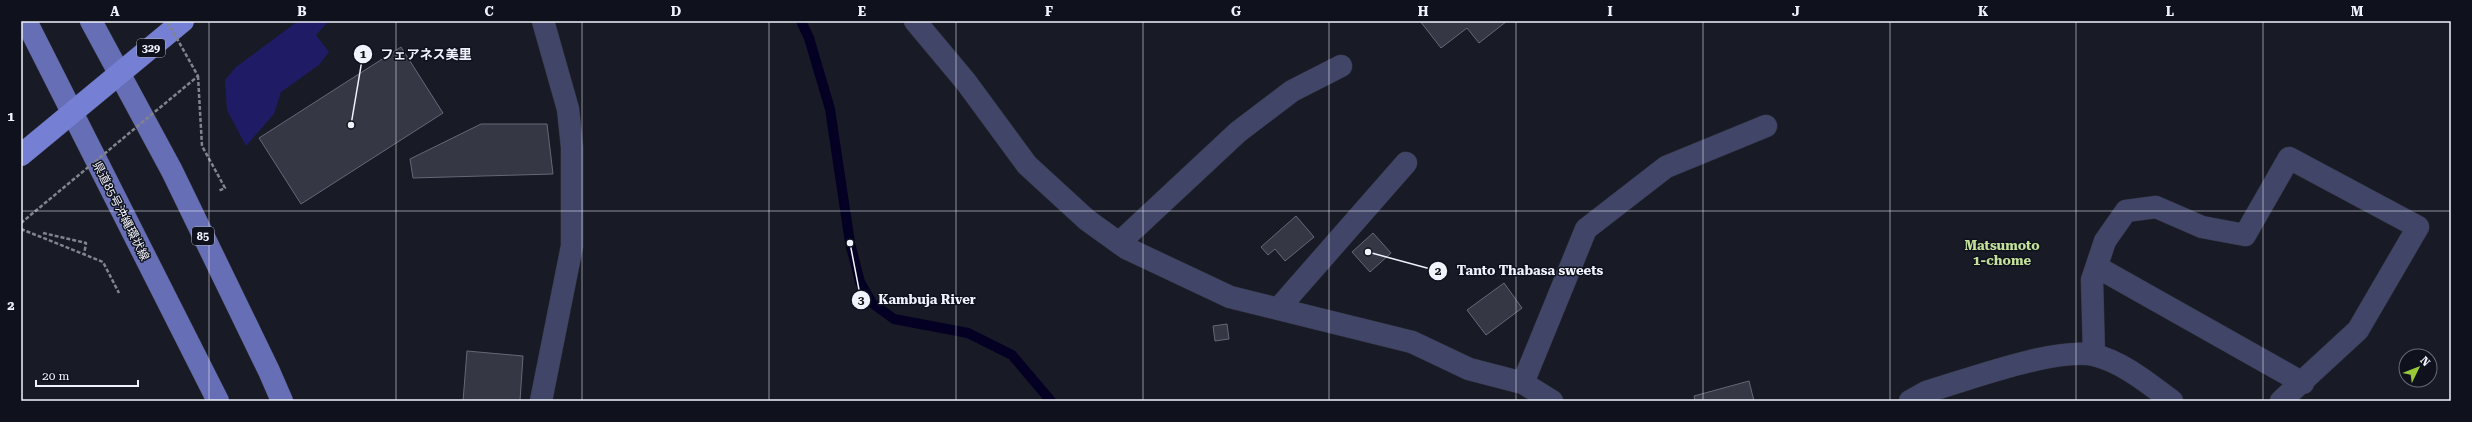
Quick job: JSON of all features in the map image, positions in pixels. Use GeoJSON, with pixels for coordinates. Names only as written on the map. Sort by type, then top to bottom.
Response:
{"type":"FeatureCollection","features":[{"type":"Feature","properties":{"kind":"highway","name":"329"},"geometry":{"type":"LineString","coordinates":[[21,155],[183,21]]}},
{"type":"Feature","properties":{"kind":"main road","name":"県道85号沖縄環状線"},"geometry":{"type":"LineString","coordinates":[[26,21],[71,113],[218,401]]}},
{"type":"Feature","properties":{"kind":"main road","name":"85"},"geometry":{"type":"LineString","coordinates":[[91,21],[118,74],[172,171],[269,371],[282,401]]}},
{"type":"Feature","properties":{"kind":"street"},"geometry":{"type":"LineString","coordinates":[[541,401],[572,246],[572,147],[568,109],[543,21]]}},
{"type":"Feature","properties":{"kind":"street"},"geometry":{"type":"LineString","coordinates":[[916,21],[966,82],[1027,164],[1087,220],[1118,243],[1230,297],[1412,342],[1469,369],[1523,383],[1552,401]]}},
{"type":"Feature","properties":{"kind":"street"},"geometry":{"type":"LineString","coordinates":[[1118,243],[1238,132],[1292,91],[1341,66]]}},
{"type":"Feature","properties":{"kind":"street"},"geometry":{"type":"LineString","coordinates":[[1523,383],[1586,229],[1666,167],[1766,126]]}},
{"type":"Feature","properties":{"kind":"street"},"geometry":{"type":"LineString","coordinates":[[2094,355],[2092,280],[2105,241],[2126,211],[2156,207],[2202,228],[2245,235],[2289,158],[2418,227],[2358,330],[2303,383],[2281,401]]}},
{"type":"Feature","properties":{"kind":"street"},"geometry":{"type":"LineString","coordinates":[[1278,309],[1406,163]]}},
{"type":"Feature","properties":{"kind":"street"},"geometry":{"type":"LineString","coordinates":[[2097,267],[2303,383]]}},
{"type":"Feature","properties":{"kind":"street"},"geometry":{"type":"LineString","coordinates":[[1910,401],[1926,392],[2062,354],[2094,355],[2131,371],[2172,401]]}},
{"type":"Feature","properties":{"kind":"path"},"geometry":{"type":"LineString","coordinates":[[167,21],[198,76],[202,146],[225,188],[218,191]]}},
{"type":"Feature","properties":{"kind":"path"},"geometry":{"type":"LineString","coordinates":[[21,223],[198,76]]}},
{"type":"Feature","properties":{"kind":"path"},"geometry":{"type":"LineString","coordinates":[[21,229],[103,262],[119,293]]}},
{"type":"Feature","properties":{"kind":"path"},"geometry":{"type":"LineString","coordinates":[[44,233],[86,243],[84,255]]}},
{"type":"Feature","properties":{"kind":"shaded area"},"geometry":{"type":"Polygon","coordinates":[[[298,21],[328,22],[316,35],[329,52],[319,65],[281,92],[274,114],[246,146],[227,110],[225,80],[236,67],[298,21]]]}},
{"type":"Feature","properties":{"kind":"building"},"geometry":{"type":"Polygon","coordinates":[[[1420,21],[1507,21],[1479,43],[1467,28],[1441,48],[1420,21]]]}},
{"type":"Feature","properties":{"kind":"building"},"geometry":{"type":"Polygon","coordinates":[[[401,47],[443,113],[301,204],[259,138],[401,47]]]}},
{"type":"Feature","properties":{"kind":"building"},"geometry":{"type":"Polygon","coordinates":[[[481,124],[547,124],[553,174],[413,178],[410,159],[481,124]]]}},
{"type":"Feature","properties":{"kind":"building"},"geometry":{"type":"Polygon","coordinates":[[[1296,216],[1314,237],[1285,261],[1275,249],[1268,255],[1261,247],[1296,216]]]}},
{"type":"Feature","properties":{"kind":"building"},"geometry":{"type":"Polygon","coordinates":[[[1373,233],[1391,253],[1370,272],[1352,252],[1373,233]]]}},
{"type":"Feature","properties":{"kind":"building"},"geometry":{"type":"Polygon","coordinates":[[[1504,283],[1522,308],[1486,335],[1467,310],[1504,283]]]}},
{"type":"Feature","properties":{"kind":"building"},"geometry":{"type":"Polygon","coordinates":[[[1227,324],[1229,339],[1215,341],[1213,326],[1227,324]]]}},
{"type":"Feature","properties":{"kind":"building"},"geometry":{"type":"Polygon","coordinates":[[[467,351],[523,356],[520,401],[463,401],[467,351]]]}},
{"type":"Feature","properties":{"kind":"building"},"geometry":{"type":"Polygon","coordinates":[[[1749,381],[1754,401],[1695,401],[1694,396],[1749,381]]]}},
{"type":"Feature","properties":{"kind":"waterway"},"geometry":{"type":"LineString","coordinates":[[801,21],[809,38],[830,109],[850,243],[860,282],[872,303],[894,319],[968,333],[1012,355],[1051,401]]}},
{"type":"Feature","properties":{"kind":"place","name":"フェアネス美里"},"geometry":{"type":"Point","coordinates":[351,125]}},
{"type":"Feature","properties":{"kind":"place","name":"Kambuja River"},"geometry":{"type":"Point","coordinates":[850,243]}},
{"type":"Feature","properties":{"kind":"place","name":"Tanto Thabasa sweets"},"geometry":{"type":"Point","coordinates":[1368,252]}},
{"type":"Feature","properties":{"kind":"district","name":"Matsumoto 1-chome"},"geometry":{"type":"Point","coordinates":[2002,252]}}]}
